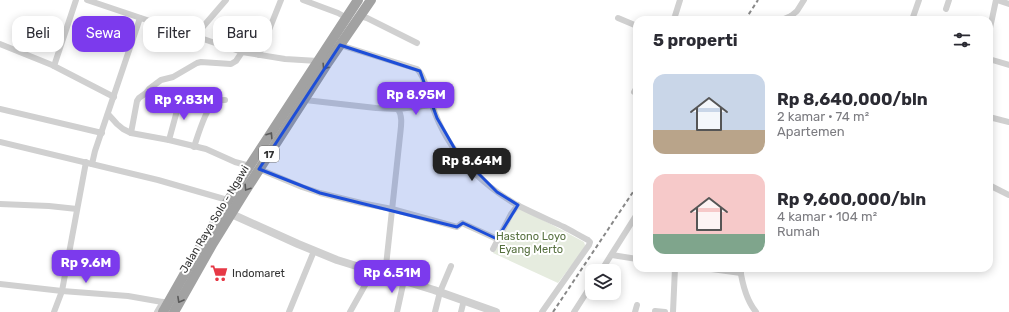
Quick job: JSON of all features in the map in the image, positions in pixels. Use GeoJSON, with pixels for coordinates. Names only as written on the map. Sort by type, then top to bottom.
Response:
{"type":"FeatureCollection","features":[{"type":"Feature","properties":{"kind":"highway","name":"Jalan Raya Solo - Ngawi"},"geometry":{"type":"LineString","coordinates":[[174,312],[227,212],[318,62],[358,0]]}},
{"type":"Feature","properties":{"kind":"highway","name":"Jalan Raya Solo - Ngawi"},"geometry":{"type":"LineString","coordinates":[[254,168],[305,100],[370,0]]}},
{"type":"Feature","properties":{"kind":"highway","name":"Jalan Raya Solo - Ngawi"},"geometry":{"type":"LineString","coordinates":[[165,306],[197,252],[227,212]]}},
{"type":"Feature","properties":{"kind":"street"},"geometry":{"type":"LineString","coordinates":[[54,66],[76,0]]}},
{"type":"Feature","properties":{"kind":"street"},"geometry":{"type":"LineString","coordinates":[[87,0],[143,19]]}},
{"type":"Feature","properties":{"kind":"street"},"geometry":{"type":"LineString","coordinates":[[205,24],[226,0]]}},
{"type":"Feature","properties":{"kind":"street"},"geometry":{"type":"LineString","coordinates":[[259,55],[281,0]]}},
{"type":"Feature","properties":{"kind":"street"},"geometry":{"type":"LineString","coordinates":[[303,0],[338,13],[347,18]]}},
{"type":"Feature","properties":{"kind":"street"},"geometry":{"type":"LineString","coordinates":[[675,16],[680,0]]}},
{"type":"Feature","properties":{"kind":"street"},"geometry":{"type":"LineString","coordinates":[[793,16],[804,0]]}},
{"type":"Feature","properties":{"kind":"street"},"geometry":{"type":"LineString","coordinates":[[913,16],[919,0]]}},
{"type":"Feature","properties":{"kind":"street"},"geometry":{"type":"LineString","coordinates":[[946,9],[949,0]]}},
{"type":"Feature","properties":{"kind":"street"},"geometry":{"type":"LineString","coordinates":[[993,16],[996,0],[1009,4]]}},
{"type":"Feature","properties":{"kind":"street"},"geometry":{"type":"LineString","coordinates":[[360,16],[368,18],[417,43]]}},
{"type":"Feature","properties":{"kind":"street"},"geometry":{"type":"LineString","coordinates":[[54,312],[62,291],[77,209],[89,163],[102,134],[140,18]]}},
{"type":"Feature","properties":{"kind":"street"},"geometry":{"type":"LineString","coordinates":[[618,18],[633,24]]}},
{"type":"Feature","properties":{"kind":"street"},"geometry":{"type":"LineString","coordinates":[[0,44],[54,66],[114,97]]}},
{"type":"Feature","properties":{"kind":"street"},"geometry":{"type":"LineString","coordinates":[[340,45],[420,71],[437,118],[447,139],[464,161],[497,192],[518,205],[566,228],[590,242],[542,312]]}},
{"type":"Feature","properties":{"kind":"street"},"geometry":{"type":"LineString","coordinates":[[131,133],[137,101],[156,83],[173,77],[197,63],[231,64],[236,61],[242,52],[285,60],[318,62]]}},
{"type":"Feature","properties":{"kind":"street"},"geometry":{"type":"LineString","coordinates":[[993,60],[1009,65]]}},
{"type":"Feature","properties":{"kind":"street"},"geometry":{"type":"LineString","coordinates":[[169,140],[181,96]]}},
{"type":"Feature","properties":{"kind":"street"},"geometry":{"type":"LineString","coordinates":[[194,146],[209,109],[217,100],[225,100]]}},
{"type":"Feature","properties":{"kind":"street"},"geometry":{"type":"LineString","coordinates":[[305,100],[398,109],[432,105]]}},
{"type":"Feature","properties":{"kind":"street"},"geometry":{"type":"LineString","coordinates":[[0,109],[102,134]]}},
{"type":"Feature","properties":{"kind":"street"},"geometry":{"type":"LineString","coordinates":[[385,275],[402,119],[398,109]]}},
{"type":"Feature","properties":{"kind":"street"},"geometry":{"type":"LineString","coordinates":[[108,114],[123,129],[131,133],[206,149],[302,188],[320,193],[392,209],[458,228],[462,223],[497,240]]}},
{"type":"Feature","properties":{"kind":"street"},"geometry":{"type":"LineString","coordinates":[[993,118],[1009,122]]}},
{"type":"Feature","properties":{"kind":"street"},"geometry":{"type":"LineString","coordinates":[[0,142],[158,180],[233,202]]}},
{"type":"Feature","properties":{"kind":"street"},"geometry":{"type":"LineString","coordinates":[[993,187],[1009,195]]}},
{"type":"Feature","properties":{"kind":"street"},"geometry":{"type":"LineString","coordinates":[[0,204],[77,209]]}},
{"type":"Feature","properties":{"kind":"street"},"geometry":{"type":"LineString","coordinates":[[492,248],[511,214],[518,205]]}},
{"type":"Feature","properties":{"kind":"street"},"geometry":{"type":"LineString","coordinates":[[227,212],[314,251],[349,264],[464,300],[496,312]]}},
{"type":"Feature","properties":{"kind":"street"},"geometry":{"type":"LineString","coordinates":[[606,264],[633,221]]}},
{"type":"Feature","properties":{"kind":"street"},"geometry":{"type":"LineString","coordinates":[[289,312],[314,251]]}},
{"type":"Feature","properties":{"kind":"street"},"geometry":{"type":"LineString","coordinates":[[612,255],[633,258]]}},
{"type":"Feature","properties":{"kind":"street"},"geometry":{"type":"LineString","coordinates":[[435,312],[440,292],[451,266]]}},
{"type":"Feature","properties":{"kind":"street"},"geometry":{"type":"LineString","coordinates":[[350,312],[373,271]]}},
{"type":"Feature","properties":{"kind":"street"},"geometry":{"type":"LineString","coordinates":[[674,312],[676,272]]}},
{"type":"Feature","properties":{"kind":"street"},"geometry":{"type":"LineString","coordinates":[[742,272],[750,303],[756,312]]}},
{"type":"Feature","properties":{"kind":"street"},"geometry":{"type":"LineString","coordinates":[[397,312],[404,280]]}},
{"type":"Feature","properties":{"kind":"street"},"geometry":{"type":"LineString","coordinates":[[0,284],[128,296],[165,306]]}},
{"type":"Feature","properties":{"kind":"street"},"geometry":{"type":"LineString","coordinates":[[574,312],[585,295]]}},
{"type":"Feature","properties":{"kind":"street"},"geometry":{"type":"LineString","coordinates":[[461,312],[464,300]]}},
{"type":"Feature","properties":{"kind":"street"},"geometry":{"type":"LineString","coordinates":[[156,312],[165,306]]}},
{"type":"Feature","properties":{"kind":"street"},"geometry":{"type":"LineString","coordinates":[[635,312],[637,306]]}},
{"type":"Feature","properties":{"kind":"street"},"geometry":{"type":"LineString","coordinates":[[655,311],[665,312]]}},
{"type":"Feature","properties":{"kind":"highlighted area"},"geometry":{"type":"Polygon","coordinates":[[[340,45],[420,71],[437,118],[456,151],[497,192],[518,205],[497,239],[463,223],[457,227],[320,193],[259,169],[340,45]]]}},
{"type":"Feature","properties":{"kind":"green space","name":"Hastono Loyo Eyang Merto"},"geometry":{"type":"Polygon","coordinates":[[[519,207],[584,242],[584,249],[558,283],[493,253],[508,223],[519,207]]]}},
{"type":"Feature","properties":{"kind":"railway"},"geometry":{"type":"LineString","coordinates":[[748,16],[758,0]]}},
{"type":"Feature","properties":{"kind":"railway"},"geometry":{"type":"LineString","coordinates":[[553,312],[633,192]]}},
{"type":"Feature","properties":{"kind":"place","name":"Indomaret"},"geometry":{"type":"Point","coordinates":[219,273]}}]}
